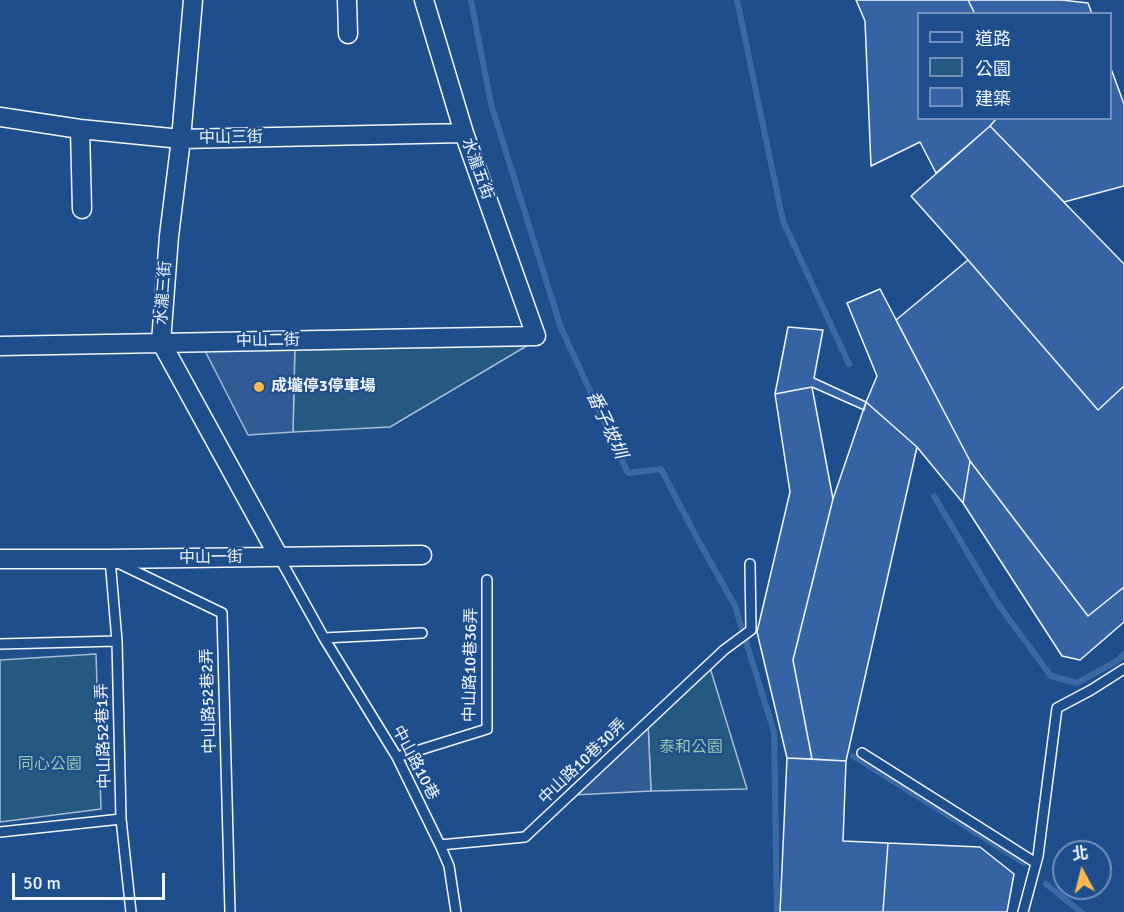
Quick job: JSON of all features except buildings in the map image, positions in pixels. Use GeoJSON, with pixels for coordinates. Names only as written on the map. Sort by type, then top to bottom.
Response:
{"type":"FeatureCollection","features":[{"type":"Feature","properties":{"kind":"street","name":"水瀧三街"},"geometry":{"type":"LineString","coordinates":[[193,0],[181,139],[169,236],[161,342],[279,557]]}},
{"type":"Feature","properties":{"kind":"street"},"geometry":{"type":"LineString","coordinates":[[347,0],[348,34]]}},
{"type":"Feature","properties":{"kind":"street","name":"水瀧五街"},"geometry":{"type":"LineString","coordinates":[[424,0],[464,133],[536,336]]}},
{"type":"Feature","properties":{"kind":"street","name":"中山三街"},"geometry":{"type":"LineString","coordinates":[[0,117],[80,129],[181,139],[464,133]]}},
{"type":"Feature","properties":{"kind":"street"},"geometry":{"type":"LineString","coordinates":[[80,129],[82,209]]}},
{"type":"Feature","properties":{"kind":"street","name":"中山二街"},"geometry":{"type":"LineString","coordinates":[[0,345],[536,336]]}},
{"type":"Feature","properties":{"kind":"street","name":"中山一街"},"geometry":{"type":"LineString","coordinates":[[0,559],[422,555]]}},
{"type":"Feature","properties":{"kind":"lane","name":"中山路10巷"},"geometry":{"type":"LineString","coordinates":[[279,557],[324,638],[397,758],[440,845],[448,866],[456,912]]}},
{"type":"Feature","properties":{"kind":"lane","name":"中山路52巷1弄"},"geometry":{"type":"LineString","coordinates":[[110,559],[117,641],[122,819],[131,912]]}},
{"type":"Feature","properties":{"kind":"lane","name":"中山路52巷2弄"},"geometry":{"type":"LineString","coordinates":[[110,559],[222,613],[230,912]]}},
{"type":"Feature","properties":{"kind":"lane","name":"中山路10巷30弄"},"geometry":{"type":"LineString","coordinates":[[440,845],[525,837],[724,650],[751,630],[750,564]]}},
{"type":"Feature","properties":{"kind":"lane","name":"中山路10巷36弄"},"geometry":{"type":"LineString","coordinates":[[397,758],[487,729],[487,580]]}},
{"type":"Feature","properties":{"kind":"lane"},"geometry":{"type":"LineString","coordinates":[[324,638],[422,633]]}},
{"type":"Feature","properties":{"kind":"lane"},"geometry":{"type":"LineString","coordinates":[[0,644],[117,641]]}},
{"type":"Feature","properties":{"kind":"lane"},"geometry":{"type":"LineString","coordinates":[[1023,912],[1038,856],[1057,708],[1124,669]]}},
{"type":"Feature","properties":{"kind":"lane"},"geometry":{"type":"LineString","coordinates":[[862,753],[1036,862]]}},
{"type":"Feature","properties":{"kind":"lane"},"geometry":{"type":"LineString","coordinates":[[0,832],[122,819]]}},
{"type":"Feature","properties":{"kind":"green space"},"geometry":{"type":"Polygon","coordinates":[[[540,338],[390,427],[293,432],[295,342],[540,338]]]}},
{"type":"Feature","properties":{"kind":"green space","name":"同心公園"},"geometry":{"type":"Polygon","coordinates":[[[96,654],[101,809],[0,822],[0,660],[96,654]]]}},
{"type":"Feature","properties":{"kind":"green space","name":"泰和公園"},"geometry":{"type":"Polygon","coordinates":[[[708,661],[747,789],[651,791],[648,722],[708,661]]]}},
{"type":"Feature","properties":{"kind":"shaded area","name":"成壠停3停車場"},"geometry":{"type":"Polygon","coordinates":[[[200,341],[295,342],[293,432],[248,435],[200,341]]]}},
{"type":"Feature","properties":{"kind":"shaded area"},"geometry":{"type":"Polygon","coordinates":[[[648,722],[651,791],[573,795],[648,722]]]}},
{"type":"Feature","properties":{"kind":"waterway","name":"番子坡圳"},"geometry":{"type":"LineString","coordinates":[[471,0],[491,104],[561,328],[628,473],[661,469],[735,606],[774,732],[777,912]]}},
{"type":"Feature","properties":{"kind":"waterway"},"geometry":{"type":"LineString","coordinates":[[737,0],[783,221],[849,364]]}},
{"type":"Feature","properties":{"kind":"waterway"},"geometry":{"type":"LineString","coordinates":[[934,496],[998,604],[1051,676],[1077,683],[1117,661],[1124,654]]}},
{"type":"Feature","properties":{"kind":"waterway"},"geometry":{"type":"LineString","coordinates":[[853,756],[1024,863]]}},
{"type":"Feature","properties":{"kind":"waterway"},"geometry":{"type":"LineString","coordinates":[[1046,884],[1081,912]]}},
{"type":"Feature","properties":{"kind":"place","name":"成壠停3停車場"},"geometry":{"type":"Point","coordinates":[259,387]}}]}
